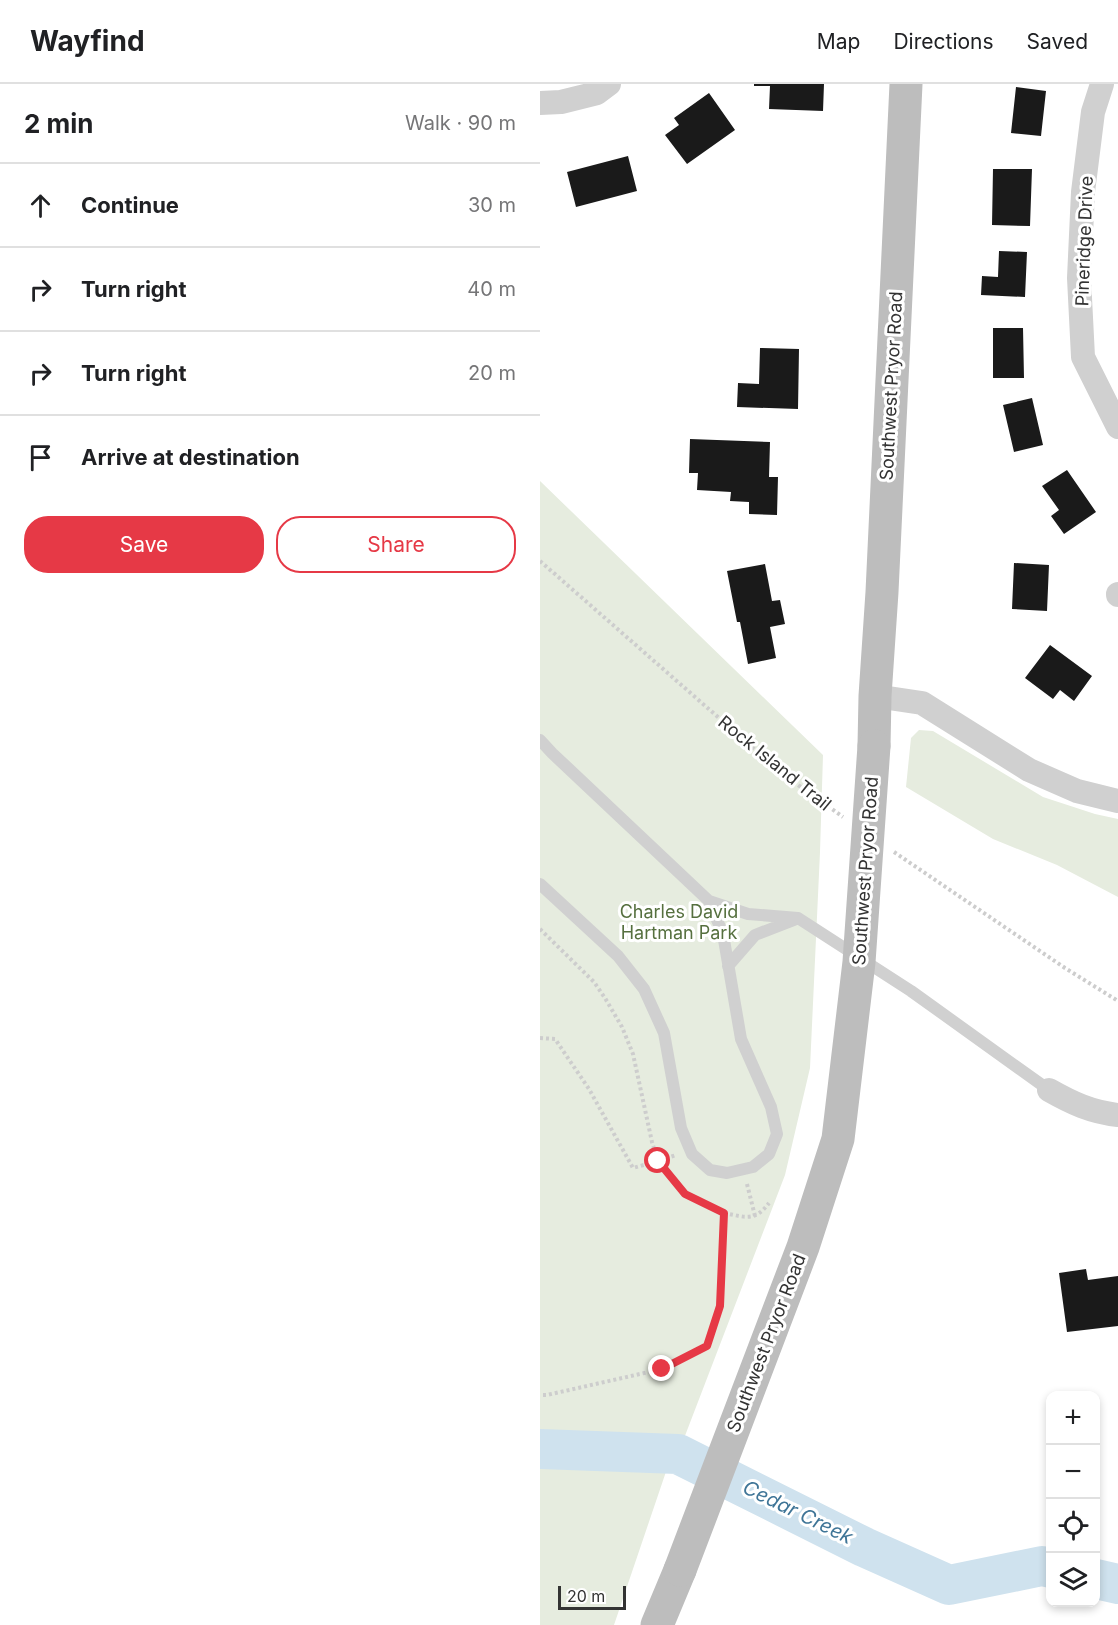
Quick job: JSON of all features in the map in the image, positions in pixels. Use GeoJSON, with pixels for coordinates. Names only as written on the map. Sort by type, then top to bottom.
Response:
{"type":"FeatureCollection","features":[{"type":"Feature","properties":{"kind":"main road","name":"Southwest Pryor Road"},"geometry":{"type":"LineString","coordinates":[[657,1625],[803,1247],[838,1139],[859,962],[874,746],[906,84]]}},
{"type":"Feature","properties":{"kind":"street"},"geometry":{"type":"LineString","coordinates":[[540,103],[561,102],[597,93],[609,84]]}},
{"type":"Feature","properties":{"kind":"street","name":"Pineridge Drive"},"geometry":{"type":"LineString","coordinates":[[1102,84],[1093,112],[1083,192],[1079,278],[1083,357],[1118,427]]}},
{"type":"Feature","properties":{"kind":"street"},"geometry":{"type":"LineString","coordinates":[[875,696],[922,703],[1029,770],[1077,791],[1118,801]]}},
{"type":"Feature","properties":{"kind":"street"},"geometry":{"type":"LineString","coordinates":[[1048,1090],[1076,1105],[1102,1114],[1118,1115]]}},
{"type":"Feature","properties":{"kind":"lane"},"geometry":{"type":"LineString","coordinates":[[540,740],[709,901],[723,934],[741,1039],[771,1107],[777,1134],[769,1154],[753,1167],[727,1173],[710,1170],[692,1154],[681,1128],[664,1033],[644,989],[618,956],[540,884]]}},
{"type":"Feature","properties":{"kind":"lane"},"geometry":{"type":"LineString","coordinates":[[709,901],[748,914],[798,918],[911,991],[1048,1090]]}},
{"type":"Feature","properties":{"kind":"lane"},"geometry":{"type":"LineString","coordinates":[[728,966],[755,935],[798,918]]}},
{"type":"Feature","properties":{"kind":"path","name":"Rock Island Trail"},"geometry":{"type":"LineString","coordinates":[[540,561],[784,775],[852,823]]}},
{"type":"Feature","properties":{"kind":"path"},"geometry":{"type":"LineString","coordinates":[[890,849],[1065,968],[1118,1001]]}},
{"type":"Feature","properties":{"kind":"path"},"geometry":{"type":"LineString","coordinates":[[540,929],[594,982],[622,1028],[633,1054],[658,1161],[685,1194],[724,1213],[748,1218],[761,1214],[769,1203]]}},
{"type":"Feature","properties":{"kind":"path"},"geometry":{"type":"LineString","coordinates":[[540,1038],[555,1039],[589,1089],[633,1168],[658,1161]]}},
{"type":"Feature","properties":{"kind":"path"},"geometry":{"type":"LineString","coordinates":[[744,1169],[755,1216]]}},
{"type":"Feature","properties":{"kind":"path"},"geometry":{"type":"LineString","coordinates":[[540,1395],[662,1369],[707,1346],[720,1306],[724,1213]]}},
{"type":"Feature","properties":{"kind":"green space","name":"Charles David Hartman Park"},"geometry":{"type":"Polygon","coordinates":[[[540,481],[823,755],[810,1068],[785,1175],[678,1454],[672,1454],[614,1625],[540,1625],[540,481]]]}},
{"type":"Feature","properties":{"kind":"green space"},"geometry":{"type":"Polygon","coordinates":[[[919,730],[933,731],[1043,797],[1118,819],[1118,897],[1057,865],[993,839],[906,787],[911,738],[919,730]]]}},
{"type":"Feature","properties":{"kind":"building"},"geometry":{"type":"Polygon","coordinates":[[[754,84],[824,84],[823,111],[769,109],[770,86],[754,86],[754,84]]]}},
{"type":"Feature","properties":{"kind":"building"},"geometry":{"type":"Polygon","coordinates":[[[1016,87],[1046,91],[1041,136],[1011,133],[1016,87]]]}},
{"type":"Feature","properties":{"kind":"building"},"geometry":{"type":"Polygon","coordinates":[[[709,93],[735,130],[687,164],[665,135],[679,125],[674,118],[709,93]]]}},
{"type":"Feature","properties":{"kind":"building"},"geometry":{"type":"Polygon","coordinates":[[[628,156],[637,191],[576,207],[567,172],[628,156]]]}},
{"type":"Feature","properties":{"kind":"building"},"geometry":{"type":"Polygon","coordinates":[[[993,169],[1032,169],[1030,226],[992,225],[993,169]]]}},
{"type":"Feature","properties":{"kind":"building"},"geometry":{"type":"Polygon","coordinates":[[[999,251],[1027,252],[1025,297],[981,295],[982,276],[998,277],[999,251]]]}},
{"type":"Feature","properties":{"kind":"building"},"geometry":{"type":"Polygon","coordinates":[[[993,328],[1023,328],[1024,378],[993,378],[993,328]]]}},
{"type":"Feature","properties":{"kind":"building"},"geometry":{"type":"Polygon","coordinates":[[[760,348],[799,349],[798,409],[737,407],[738,383],[759,384],[760,348]]]}},
{"type":"Feature","properties":{"kind":"building"},"geometry":{"type":"Polygon","coordinates":[[[1032,398],[1043,445],[1014,452],[1003,405],[1032,398]]]}},
{"type":"Feature","properties":{"kind":"building"},"geometry":{"type":"Polygon","coordinates":[[[690,439],[770,442],[769,477],[778,477],[777,515],[749,514],[749,502],[730,501],[731,492],[697,490],[698,473],[689,473],[690,439]]]}},
{"type":"Feature","properties":{"kind":"building"},"geometry":{"type":"Polygon","coordinates":[[[1067,470],[1096,512],[1064,534],[1051,516],[1059,510],[1042,486],[1067,470]]]}},
{"type":"Feature","properties":{"kind":"building"},"geometry":{"type":"Polygon","coordinates":[[[1014,563],[1049,565],[1047,611],[1012,609],[1014,563]]]}},
{"type":"Feature","properties":{"kind":"building"},"geometry":{"type":"Polygon","coordinates":[[[765,564],[772,601],[780,600],[785,624],[770,627],[776,658],[748,664],[727,571],[765,564]]]}},
{"type":"Feature","properties":{"kind":"building"},"geometry":{"type":"Polygon","coordinates":[[[1050,645],[1092,676],[1074,701],[1060,690],[1053,699],[1025,678],[1050,645]]]}},
{"type":"Feature","properties":{"kind":"building"},"geometry":{"type":"Polygon","coordinates":[[[1086,1269],[1088,1280],[1118,1276],[1118,1326],[1067,1332],[1059,1273],[1086,1269]]]}},
{"type":"Feature","properties":{"kind":"waterway","name":"Cedar Creek"},"geometry":{"type":"LineString","coordinates":[[540,1449],[678,1454],[864,1547],[949,1585],[1046,1567]]}},
{"type":"Feature","properties":{"kind":"waterway","name":"Cedar Creek"},"geometry":{"type":"LineString","coordinates":[[1100,1580],[1118,1584]]}},
{"type":"Feature","properties":{"kind":"route"},"geometry":{"type":"LineString","coordinates":[[658,1161],[685,1194],[724,1213],[720,1306],[707,1346],[662,1369]]}}]}
